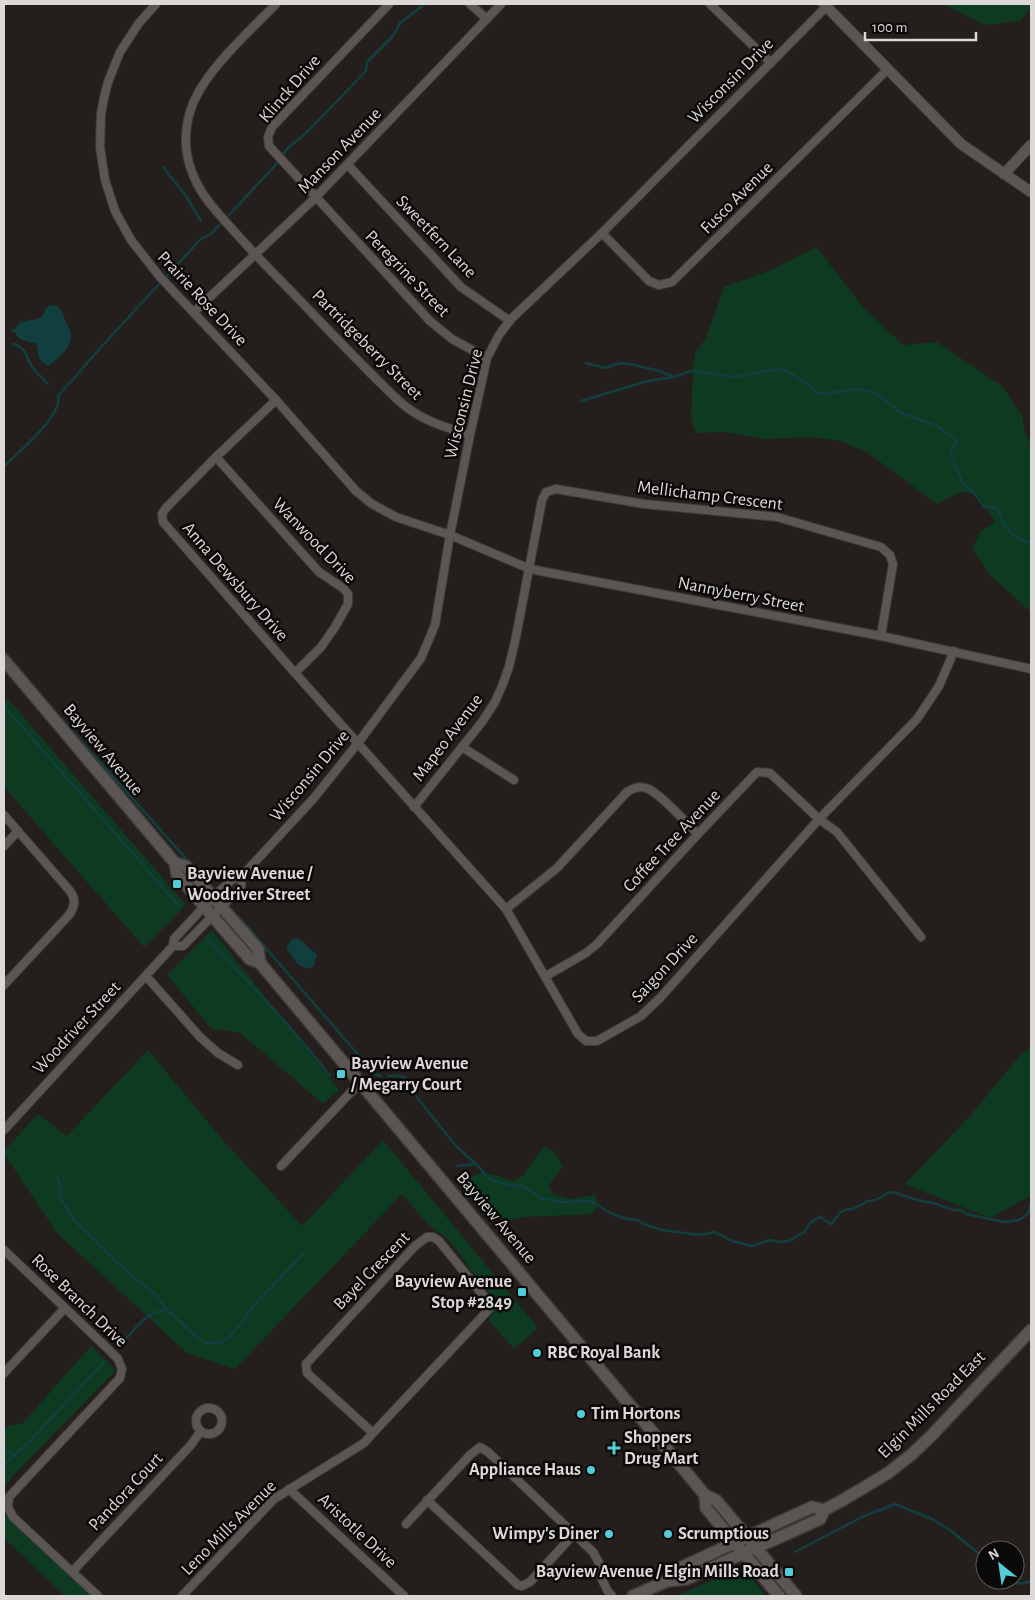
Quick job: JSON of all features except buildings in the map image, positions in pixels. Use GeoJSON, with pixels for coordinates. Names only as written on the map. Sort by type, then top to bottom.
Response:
{"type":"FeatureCollection","features":[{"type":"Feature","properties":{"kind":"main road","name":"Bayview Avenue"},"geometry":{"type":"LineString","coordinates":[[4,660],[175,863],[177,874],[204,906],[250,959],[260,963],[705,1495],[716,1500],[796,1596]]}},
{"type":"Feature","properties":{"kind":"main road","name":"Bayview Avenue"},"geometry":{"type":"LineString","coordinates":[[175,863],[186,866],[258,949],[260,963]]}},
{"type":"Feature","properties":{"kind":"main road","name":"Elgin Mills Road East"},"geometry":{"type":"LineString","coordinates":[[633,1596],[667,1581],[686,1579],[820,1519],[824,1510],[866,1488],[911,1455],[932,1436],[1031,1330]]}},
{"type":"Feature","properties":{"kind":"main road","name":"Bayview Avenue"},"geometry":{"type":"LineString","coordinates":[[705,1495],[706,1508],[779,1596]]}},
{"type":"Feature","properties":{"kind":"main road","name":"Elgin Mills Road East"},"geometry":{"type":"LineString","coordinates":[[667,1581],[682,1567],[812,1507],[824,1510]]}},
{"type":"Feature","properties":{"kind":"street","name":"Prairie Rose Drive"},"geometry":{"type":"LineString","coordinates":[[156,4],[139,22],[120,52],[108,82],[100,131],[105,180],[115,211],[131,240],[155,272],[276,400],[356,490],[372,504],[396,517],[450,536]]}},
{"type":"Feature","properties":{"kind":"street","name":"Partridgeberry Street"},"geometry":{"type":"LineString","coordinates":[[276,4],[211,73],[203,84],[191,109],[186,137],[192,172],[211,206],[256,255],[406,408],[421,418],[470,435]]}},
{"type":"Feature","properties":{"kind":"street","name":"Klinck Drive"},"geometry":{"type":"LineString","coordinates":[[315,198],[269,146],[270,132],[389,4]]}},
{"type":"Feature","properties":{"kind":"street"},"geometry":{"type":"LineString","coordinates":[[470,4],[487,20]]}},
{"type":"Feature","properties":{"kind":"street","name":"Manson Avenue"},"geometry":{"type":"LineString","coordinates":[[194,312],[256,255],[348,165],[501,4]]}},
{"type":"Feature","properties":{"kind":"street"},"geometry":{"type":"LineString","coordinates":[[710,4],[770,63]]}},
{"type":"Feature","properties":{"kind":"street"},"geometry":{"type":"LineString","coordinates":[[825,5],[961,144],[1031,192]]}},
{"type":"Feature","properties":{"kind":"street","name":"Wisconsin Drive"},"geometry":{"type":"LineString","coordinates":[[212,915],[217,902],[233,879],[242,876],[302,812],[358,743],[413,671],[428,644],[437,619],[450,536],[487,358],[499,335],[510,321],[602,233],[825,5]]}},
{"type":"Feature","properties":{"kind":"street","name":"Fusco Avenue"},"geometry":{"type":"LineString","coordinates":[[602,233],[650,282],[663,285],[672,282],[887,70]]}},
{"type":"Feature","properties":{"kind":"street"},"geometry":{"type":"LineString","coordinates":[[1004,174],[1031,145]]}},
{"type":"Feature","properties":{"kind":"street","name":"Sweetfern Lane"},"geometry":{"type":"LineString","coordinates":[[348,165],[461,287],[510,321]]}},
{"type":"Feature","properties":{"kind":"street","name":"Peregrine Street"},"geometry":{"type":"LineString","coordinates":[[315,198],[440,331],[487,358]]}},
{"type":"Feature","properties":{"kind":"street","name":"Anna Dewsbury Drive"},"geometry":{"type":"LineString","coordinates":[[276,400],[165,509],[162,515],[163,522],[358,743]]}},
{"type":"Feature","properties":{"kind":"street","name":"Wanwood Drive"},"geometry":{"type":"LineString","coordinates":[[216,457],[319,572],[343,588],[348,594],[348,605],[335,627],[321,647],[295,673]]}},
{"type":"Feature","properties":{"kind":"street","name":"Mellichamp Crescent"},"geometry":{"type":"LineString","coordinates":[[530,568],[542,500],[546,492],[556,489],[644,504],[777,517],[881,547],[889,553],[893,564],[881,636]]}},
{"type":"Feature","properties":{"kind":"street","name":"Nannyberry Street"},"geometry":{"type":"LineString","coordinates":[[450,536],[530,568],[881,636],[1031,669]]}},
{"type":"Feature","properties":{"kind":"street","name":"Mapeo Avenue"},"geometry":{"type":"LineString","coordinates":[[414,807],[482,722],[495,702],[510,667],[530,568]]}},
{"type":"Feature","properties":{"kind":"street","name":"Saigon Drive"},"geometry":{"type":"LineString","coordinates":[[358,743],[506,909],[578,1034],[584,1040],[592,1042],[641,1016],[660,998],[819,819],[917,719],[939,686],[954,651]]}},
{"type":"Feature","properties":{"kind":"street"},"geometry":{"type":"LineString","coordinates":[[462,747],[514,780]]}},
{"type":"Feature","properties":{"kind":"street","name":"Coffee Tree Avenue"},"geometry":{"type":"LineString","coordinates":[[546,976],[580,957],[598,944],[757,772],[770,773],[819,819]]}},
{"type":"Feature","properties":{"kind":"street"},"geometry":{"type":"LineString","coordinates":[[506,909],[553,872],[627,792],[633,788],[643,787],[653,791],[698,834]]}},
{"type":"Feature","properties":{"kind":"street"},"geometry":{"type":"LineString","coordinates":[[4,815],[70,891],[73,895],[74,906],[69,915],[4,985]]}},
{"type":"Feature","properties":{"kind":"street"},"geometry":{"type":"LineString","coordinates":[[819,819],[837,832],[921,936]]}},
{"type":"Feature","properties":{"kind":"street"},"geometry":{"type":"LineString","coordinates":[[4,846],[18,831]]}},
{"type":"Feature","properties":{"kind":"street","name":"Wisconsin Drive"},"geometry":{"type":"LineString","coordinates":[[217,902],[241,887],[242,876]]}},
{"type":"Feature","properties":{"kind":"street","name":"Woodriver Street"},"geometry":{"type":"LineString","coordinates":[[4,1130],[173,946],[174,939],[204,906],[217,902]]}},
{"type":"Feature","properties":{"kind":"street","name":"Woodriver Street"},"geometry":{"type":"LineString","coordinates":[[173,946],[183,946],[212,915]]}},
{"type":"Feature","properties":{"kind":"street"},"geometry":{"type":"LineString","coordinates":[[146,976],[200,1037],[218,1053],[238,1065]]}},
{"type":"Feature","properties":{"kind":"street"},"geometry":{"type":"LineString","coordinates":[[280,1166],[351,1092],[362,1084]]}},
{"type":"Feature","properties":{"kind":"street","name":"Bayel Crescent"},"geometry":{"type":"LineString","coordinates":[[433,1237],[487,1299],[489,1308],[373,1433],[307,1373],[306,1364],[421,1240],[433,1237]]}},
{"type":"Feature","properties":{"kind":"street","name":"Rose Branch Drive"},"geometry":{"type":"LineString","coordinates":[[4,1250],[104,1345],[118,1359],[122,1368],[120,1378],[25,1478],[7,1502],[12,1517],[98,1596]]}},
{"type":"Feature","properties":{"kind":"street"},"geometry":{"type":"LineString","coordinates":[[4,1373],[66,1308]]}},
{"type":"Feature","properties":{"kind":"street","name":"Pandora Court"},"geometry":{"type":"LineString","coordinates":[[72,1572],[201,1432]]}},
{"type":"Feature","properties":{"kind":"street","name":"Leno Mills Avenue"},"geometry":{"type":"LineString","coordinates":[[182,1596],[268,1505],[289,1489],[359,1446],[373,1433]]}},
{"type":"Feature","properties":{"kind":"street"},"geometry":{"type":"LineString","coordinates":[[406,1524],[480,1447],[488,1452],[593,1552],[602,1568],[601,1577],[612,1596]]}},
{"type":"Feature","properties":{"kind":"street","name":"Aristotle Drive"},"geometry":{"type":"LineString","coordinates":[[289,1489],[404,1596]]}},
{"type":"Feature","properties":{"kind":"street"},"geometry":{"type":"LineString","coordinates":[[427,1500],[518,1585],[522,1586],[530,1582],[575,1533]]}},
{"type":"Feature","properties":{"kind":"green space"},"geometry":{"type":"Polygon","coordinates":[[[942,4],[1031,4],[1031,7],[1020,21],[985,25],[942,4]]]}},
{"type":"Feature","properties":{"kind":"green space"},"geometry":{"type":"Polygon","coordinates":[[[816,247],[864,308],[903,345],[937,342],[1002,386],[1022,416],[1026,435],[1031,444],[1031,612],[988,573],[972,548],[981,531],[995,522],[978,494],[960,492],[937,504],[868,453],[841,441],[811,437],[766,439],[725,432],[696,433],[691,419],[695,353],[706,338],[724,287],[771,270],[816,247]]]}},
{"type":"Feature","properties":{"kind":"green space"},"geometry":{"type":"Polygon","coordinates":[[[8,699],[186,905],[144,947],[4,787],[4,703],[8,699]]]}},
{"type":"Feature","properties":{"kind":"green space"},"geometry":{"type":"Polygon","coordinates":[[[212,930],[339,1090],[323,1104],[239,1032],[212,1029],[167,975],[212,930]]]}},
{"type":"Feature","properties":{"kind":"green space"},"geometry":{"type":"Polygon","coordinates":[[[1031,1046],[1031,1196],[990,1218],[905,1184],[969,1117],[1018,1058],[1031,1046]]]}},
{"type":"Feature","properties":{"kind":"green space"},"geometry":{"type":"Polygon","coordinates":[[[148,1050],[222,1139],[302,1226],[383,1140],[538,1328],[514,1349],[488,1320],[493,1312],[493,1299],[449,1240],[427,1223],[402,1194],[235,1369],[187,1353],[57,1233],[4,1154],[4,1151],[38,1114],[67,1136],[148,1050]]]}},
{"type":"Feature","properties":{"kind":"green space"},"geometry":{"type":"Polygon","coordinates":[[[544,1146],[557,1155],[563,1166],[549,1185],[553,1194],[569,1199],[596,1195],[597,1207],[591,1214],[524,1217],[509,1221],[472,1201],[461,1181],[483,1172],[514,1181],[523,1176],[544,1146]]]}},
{"type":"Feature","properties":{"kind":"green space"},"geometry":{"type":"Polygon","coordinates":[[[91,1346],[116,1370],[10,1479],[4,1490],[4,1427],[23,1423],[91,1346]]]}},
{"type":"Feature","properties":{"kind":"green space"},"geometry":{"type":"Polygon","coordinates":[[[4,1512],[93,1596],[65,1596],[4,1538],[4,1512]]]}},
{"type":"Feature","properties":{"kind":"green space"},"geometry":{"type":"Polygon","coordinates":[[[744,1569],[766,1596],[675,1596],[744,1569]]]}},
{"type":"Feature","properties":{"kind":"water"},"geometry":{"type":"Polygon","coordinates":[[[51,305],[57,306],[61,311],[70,329],[71,340],[67,349],[60,357],[48,366],[39,358],[38,347],[35,343],[24,341],[17,335],[15,328],[21,322],[41,318],[47,307],[51,305]]]}},
{"type":"Feature","properties":{"kind":"water"},"geometry":{"type":"Polygon","coordinates":[[[297,938],[317,955],[314,965],[309,969],[298,965],[286,947],[292,939],[297,938]]]}},
{"type":"Feature","properties":{"kind":"waterway"},"geometry":{"type":"LineString","coordinates":[[4,466],[38,434],[54,413],[58,404],[58,396],[112,335],[201,239],[212,233],[273,168],[287,149],[308,131],[366,71],[367,62],[393,36],[400,23],[425,4]]}},
{"type":"Feature","properties":{"kind":"waterway"},"geometry":{"type":"LineString","coordinates":[[163,167],[186,196],[201,221]]}},
{"type":"Feature","properties":{"kind":"waterway"},"geometry":{"type":"LineString","coordinates":[[13,344],[25,352],[33,368],[48,384]]}},
{"type":"Feature","properties":{"kind":"waterway"},"geometry":{"type":"LineString","coordinates":[[586,363],[605,368],[620,363],[630,364],[672,376]]}},
{"type":"Feature","properties":{"kind":"waterway"},"geometry":{"type":"LineString","coordinates":[[581,401],[648,381],[674,377],[691,371],[735,377],[777,369],[787,371],[818,393],[825,394],[855,389],[876,393],[901,413],[935,425],[957,440],[950,453],[963,483],[975,494],[984,507],[997,508],[1006,527],[1013,535],[1031,543]]}},
{"type":"Feature","properties":{"kind":"waterway"},"geometry":{"type":"LineString","coordinates":[[4,651],[9,658]]}},
{"type":"Feature","properties":{"kind":"waterway"},"geometry":{"type":"LineString","coordinates":[[4,706],[179,906]]}},
{"type":"Feature","properties":{"kind":"waterway"},"geometry":{"type":"LineString","coordinates":[[58,715],[189,862]]}},
{"type":"Feature","properties":{"kind":"waterway"},"geometry":{"type":"LineString","coordinates":[[239,917],[375,1074],[381,1076]]}},
{"type":"Feature","properties":{"kind":"waterway"},"geometry":{"type":"LineString","coordinates":[[208,940],[286,1023],[330,1076]]}},
{"type":"Feature","properties":{"kind":"waterway"},"geometry":{"type":"LineString","coordinates":[[388,1076],[405,1078],[411,1090],[456,1146],[489,1179],[509,1185],[523,1186],[541,1198],[560,1202],[588,1201],[595,1203],[610,1213],[627,1219],[637,1220],[662,1230],[699,1235],[715,1232],[732,1241],[752,1246],[769,1240],[789,1241],[804,1232],[811,1222],[820,1217],[831,1224],[841,1212],[853,1209],[893,1192],[953,1210],[961,1210],[966,1214],[1004,1222],[1019,1220],[1028,1214],[1031,1202]]}},
{"type":"Feature","properties":{"kind":"waterway"},"geometry":{"type":"LineString","coordinates":[[457,1166],[476,1164]]}},
{"type":"Feature","properties":{"kind":"waterway"},"geometry":{"type":"LineString","coordinates":[[56,1174],[59,1181],[60,1197],[73,1219],[124,1269],[155,1294],[167,1310],[197,1337],[207,1343],[221,1343],[230,1336],[253,1306],[305,1252]]}},
{"type":"Feature","properties":{"kind":"waterway"},"geometry":{"type":"LineString","coordinates":[[119,1347],[146,1318],[159,1311],[167,1310]]}},
{"type":"Feature","properties":{"kind":"waterway"},"geometry":{"type":"LineString","coordinates":[[4,1464],[28,1443],[104,1362]]}},
{"type":"Feature","properties":{"kind":"waterway"},"geometry":{"type":"LineString","coordinates":[[4,1450],[14,1454]]}},
{"type":"Feature","properties":{"kind":"waterway"},"geometry":{"type":"LineString","coordinates":[[795,1552],[862,1517],[895,1504],[932,1519],[950,1530],[975,1551]]}},
{"type":"Feature","properties":{"kind":"waterway"},"geometry":{"type":"LineString","coordinates":[[1025,1583],[1031,1581]]}},
{"type":"Feature","properties":{"kind":"place","name":"Bayview Avenue / Woodriver Street"},"geometry":{"type":"Point","coordinates":[177,884]}},
{"type":"Feature","properties":{"kind":"place","name":"Bayview Avenue / Megarry Court"},"geometry":{"type":"Point","coordinates":[341,1074]}},
{"type":"Feature","properties":{"kind":"place","name":"Bayview Avenue Stop #2849"},"geometry":{"type":"Point","coordinates":[522,1292]}},
{"type":"Feature","properties":{"kind":"place","name":"RBC Royal Bank"},"geometry":{"type":"Point","coordinates":[537,1353]}},
{"type":"Feature","properties":{"kind":"place","name":"Tim Hortons"},"geometry":{"type":"Point","coordinates":[581,1414]}},
{"type":"Feature","properties":{"kind":"place","name":"Shoppers Drug Mart"},"geometry":{"type":"Point","coordinates":[614,1448]}},
{"type":"Feature","properties":{"kind":"place","name":"Appliance Haus"},"geometry":{"type":"Point","coordinates":[591,1470]}},
{"type":"Feature","properties":{"kind":"place","name":"Wimpy's Diner"},"geometry":{"type":"Point","coordinates":[609,1534]}},
{"type":"Feature","properties":{"kind":"place","name":"Scrumptious"},"geometry":{"type":"Point","coordinates":[668,1534]}},
{"type":"Feature","properties":{"kind":"place","name":"Bayview Avenue / Elgin Mills Road"},"geometry":{"type":"Point","coordinates":[789,1572]}}]}
